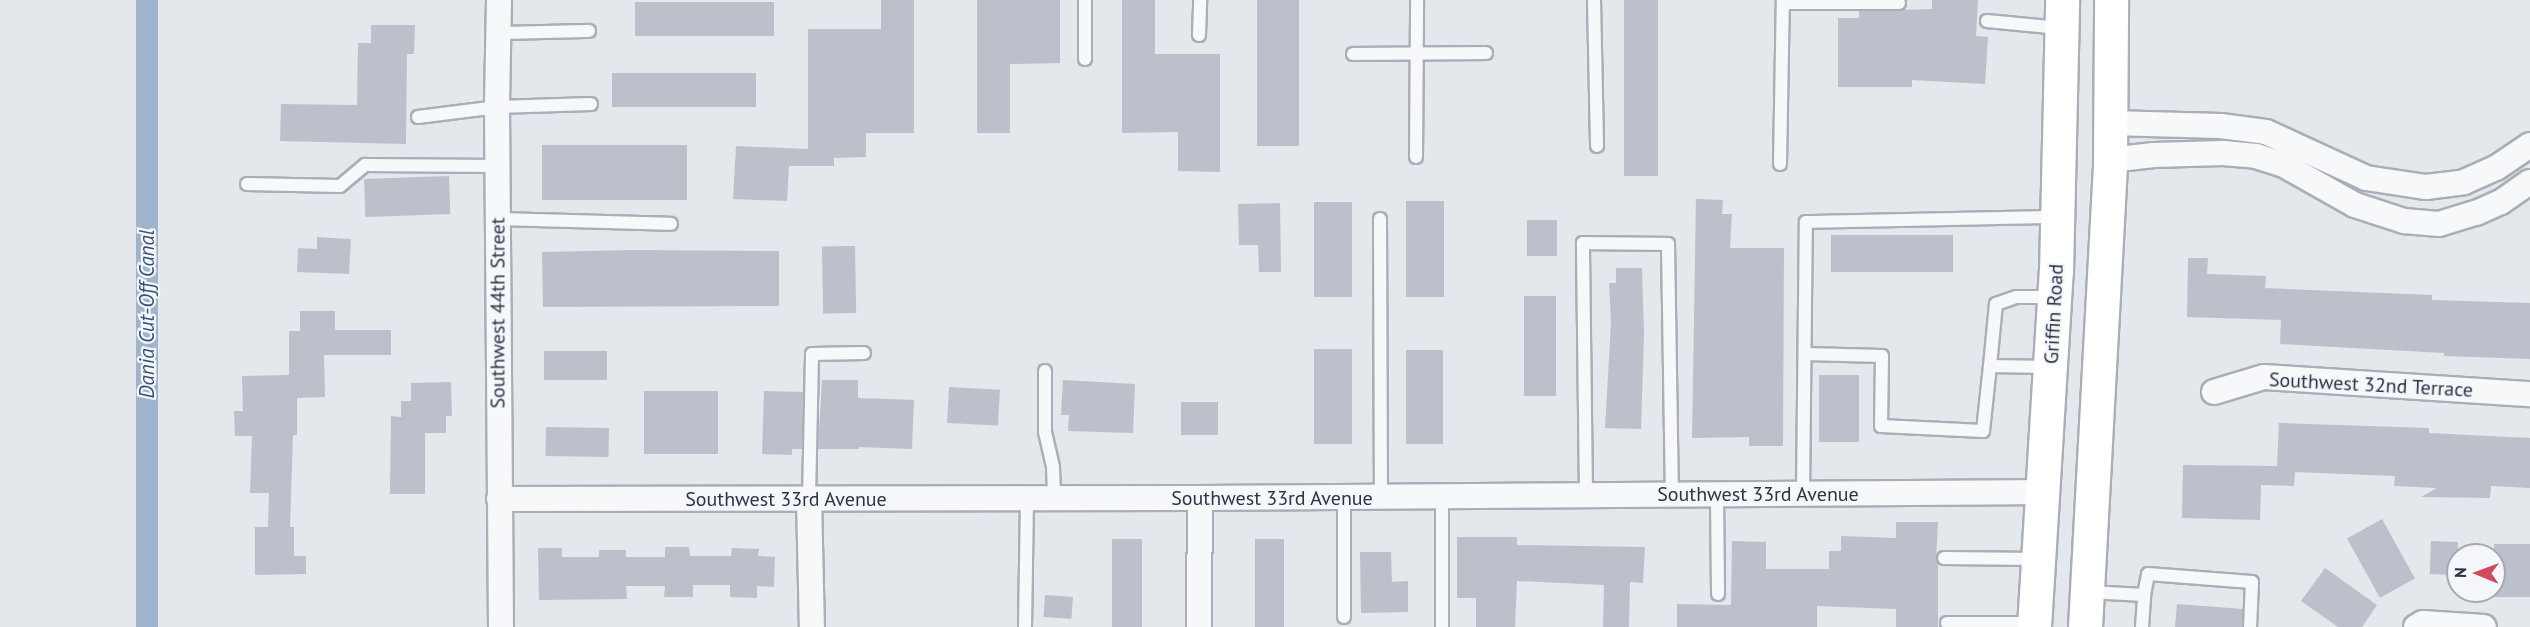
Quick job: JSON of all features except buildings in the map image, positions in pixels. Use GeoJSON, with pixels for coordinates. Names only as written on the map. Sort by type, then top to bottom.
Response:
{"type":"FeatureCollection","features":[{"type":"Feature","properties":{"kind":"main road"},"geometry":{"type":"LineString","coordinates":[[2085,627],[2110,160],[2111,0]]}},
{"type":"Feature","properties":{"kind":"main road","name":"Griffin Road"},"geometry":{"type":"LineString","coordinates":[[2034,625],[2055,297],[2062,14]]}},
{"type":"Feature","properties":{"kind":"main road"},"geometry":{"type":"LineString","coordinates":[[2051,375],[2066,447],[2074,463],[2094,473]]}},
{"type":"Feature","properties":{"kind":"main road"},"geometry":{"type":"LineString","coordinates":[[2044,492],[2064,509],[2072,525],[2088,592]]}},
{"type":"Feature","properties":{"kind":"street","name":"Southwest 44th Street"},"geometry":{"type":"LineString","coordinates":[[499,0],[496,107],[501,627]]}},
{"type":"Feature","properties":{"kind":"street"},"geometry":{"type":"LineString","coordinates":[[2109,123],[2222,126],[2265,132],[2366,178],[2426,187],[2464,182],[2496,168],[2530,145]]}},
{"type":"Feature","properties":{"kind":"street"},"geometry":{"type":"LineString","coordinates":[[2110,160],[2154,155],[2223,153],[2256,156],[2284,165],[2355,205],[2404,221],[2439,224],[2476,213],[2501,202],[2530,182]]}},
{"type":"Feature","properties":{"kind":"street","name":"Southwest 32nd Terrace"},"geometry":{"type":"LineString","coordinates":[[2214,392],[2264,377],[2530,394]]}},
{"type":"Feature","properties":{"kind":"street","name":"Southwest 33rd Avenue"},"geometry":{"type":"LineString","coordinates":[[500,499],[1027,499],[2044,492]]}},
{"type":"Feature","properties":{"kind":"street"},"geometry":{"type":"LineString","coordinates":[[1199,627],[1200,498]]}},
{"type":"Feature","properties":{"kind":"street"},"geometry":{"type":"LineString","coordinates":[[809,499],[812,627]]}},
{"type":"Feature","properties":{"kind":"street"},"geometry":{"type":"LineString","coordinates":[[2416,627],[2423,623],[2484,627]]}},
{"type":"Feature","properties":{"kind":"lane"},"geometry":{"type":"LineString","coordinates":[[1085,0],[1085,59]]}},
{"type":"Feature","properties":{"kind":"lane"},"geometry":{"type":"LineString","coordinates":[[1199,35],[1200,0]]}},
{"type":"Feature","properties":{"kind":"lane"},"geometry":{"type":"LineString","coordinates":[[1416,157],[1417,0]]}},
{"type":"Feature","properties":{"kind":"lane"},"geometry":{"type":"LineString","coordinates":[[1594,0],[1597,146]]}},
{"type":"Feature","properties":{"kind":"lane"},"geometry":{"type":"LineString","coordinates":[[1780,164],[1783,2],[1899,3]]}},
{"type":"Feature","properties":{"kind":"lane"},"geometry":{"type":"LineString","coordinates":[[1987,21],[2062,14]]}},
{"type":"Feature","properties":{"kind":"lane"},"geometry":{"type":"LineString","coordinates":[[499,33],[589,31]]}},
{"type":"Feature","properties":{"kind":"lane"},"geometry":{"type":"LineString","coordinates":[[1353,54],[1486,53]]}},
{"type":"Feature","properties":{"kind":"lane"},"geometry":{"type":"LineString","coordinates":[[418,117],[496,107],[591,104]]}},
{"type":"Feature","properties":{"kind":"lane"},"geometry":{"type":"LineString","coordinates":[[247,184],[340,186],[365,165],[497,166]]}},
{"type":"Feature","properties":{"kind":"lane"},"geometry":{"type":"LineString","coordinates":[[1803,494],[1806,222],[2058,217]]}},
{"type":"Feature","properties":{"kind":"lane"},"geometry":{"type":"LineString","coordinates":[[497,219],[671,224]]}},
{"type":"Feature","properties":{"kind":"lane"},"geometry":{"type":"LineString","coordinates":[[1380,219],[1381,497]]}},
{"type":"Feature","properties":{"kind":"lane"},"geometry":{"type":"LineString","coordinates":[[1586,495],[1583,243],[1668,244],[1672,495]]}},
{"type":"Feature","properties":{"kind":"lane"},"geometry":{"type":"LineString","coordinates":[[1805,354],[1882,356],[1881,426],[1983,430],[1996,304],[2016,297],[2055,297]]}},
{"type":"Feature","properties":{"kind":"lane"},"geometry":{"type":"LineString","coordinates":[[809,499],[812,354],[864,352]]}},
{"type":"Feature","properties":{"kind":"lane"},"geometry":{"type":"LineString","coordinates":[[1990,366],[2051,375]]}},
{"type":"Feature","properties":{"kind":"lane"},"geometry":{"type":"LineString","coordinates":[[1045,371],[1045,432],[1053,467],[1054,498]]}},
{"type":"Feature","properties":{"kind":"lane"},"geometry":{"type":"LineString","coordinates":[[1717,495],[1718,594]]}},
{"type":"Feature","properties":{"kind":"lane"},"geometry":{"type":"LineString","coordinates":[[1344,497],[1344,617]]}},
{"type":"Feature","properties":{"kind":"lane"},"geometry":{"type":"LineString","coordinates":[[1442,497],[1442,627]]}},
{"type":"Feature","properties":{"kind":"lane"},"geometry":{"type":"LineString","coordinates":[[1025,627],[1027,499]]}},
{"type":"Feature","properties":{"kind":"lane"},"geometry":{"type":"LineString","coordinates":[[1944,558],[2039,559]]}},
{"type":"Feature","properties":{"kind":"lane"},"geometry":{"type":"LineString","coordinates":[[2142,627],[2148,574],[2252,582],[2250,627]]}},
{"type":"Feature","properties":{"kind":"lane"},"geometry":{"type":"LineString","coordinates":[[2088,592],[2144,595]]}},
{"type":"Feature","properties":{"kind":"lane"},"geometry":{"type":"LineString","coordinates":[[1947,623],[2034,625]]}},
{"type":"Feature","properties":{"kind":"waterway","name":"Dania Cut-Off Canal"},"geometry":{"type":"LineString","coordinates":[[147,0],[147,627]]}}]}
